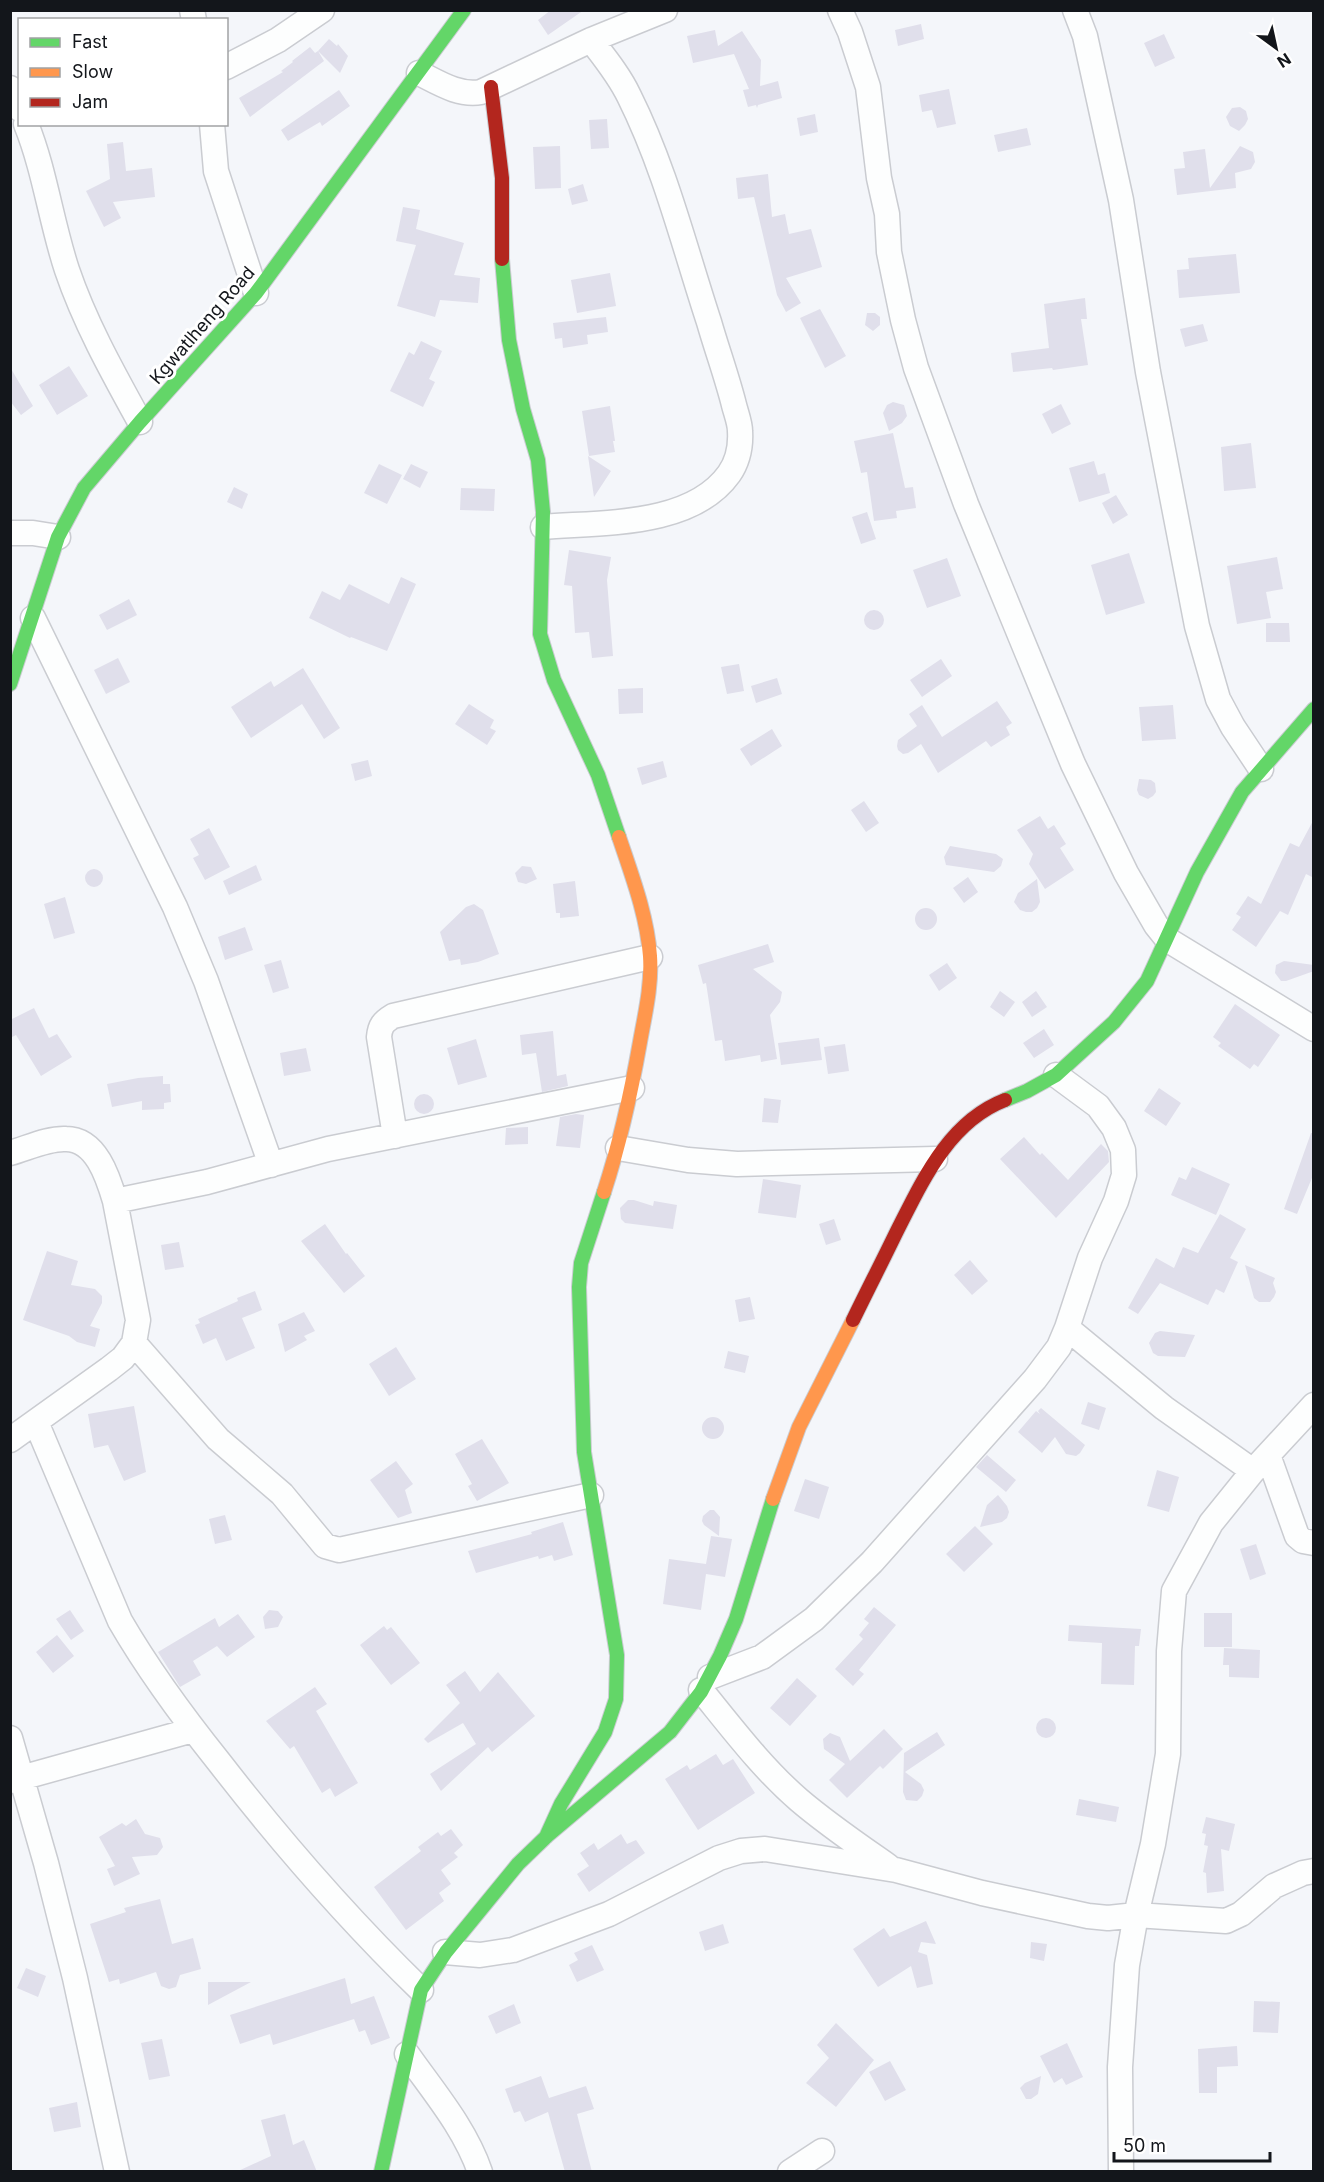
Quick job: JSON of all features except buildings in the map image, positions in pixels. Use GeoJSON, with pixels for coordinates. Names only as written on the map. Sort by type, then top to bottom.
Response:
{"type":"FeatureCollection","features":[{"type":"Feature","properties":{"kind":"street"},"geometry":{"type":"LineString","coordinates":[[228,67],[278,40],[322,10]]}},
{"type":"Feature","properties":{"kind":"street","name":"Kgwatlheng Road"},"geometry":{"type":"LineString","coordinates":[[10,684],[58,537],[84,488],[256,293],[464,10]]}},
{"type":"Feature","properties":{"kind":"street"},"geometry":{"type":"LineString","coordinates":[[419,73],[457,91],[469,94],[481,92],[591,40],[665,10]]}},
{"type":"Feature","properties":{"kind":"street"},"geometry":{"type":"LineString","coordinates":[[840,10],[850,32],[868,87],[879,178],[887,214],[889,252],[916,368],[966,504],[1073,764],[1126,873],[1156,925],[1168,940],[1314,1029]]}},
{"type":"Feature","properties":{"kind":"street"},"geometry":{"type":"LineString","coordinates":[[1075,10],[1085,36],[1121,200],[1148,372],[1197,626],[1218,699],[1233,728],[1261,769]]}},
{"type":"Feature","properties":{"kind":"street"},"geometry":{"type":"LineString","coordinates":[[543,527],[651,518],[686,508],[720,485],[730,473],[739,455],[741,430],[665,179],[628,94],[610,64],[591,40]]}},
{"type":"Feature","properties":{"kind":"street"},"geometry":{"type":"LineString","coordinates":[[491,87],[502,178],[502,262],[509,340],[523,409],[538,460],[543,527],[540,634],[554,680],[598,775],[642,906],[650,957],[648,999],[632,1088],[618,1148],[581,1263],[579,1287],[584,1452],[616,1655],[616,1699],[605,1732],[561,1804],[546,1837]]}},
{"type":"Feature","properties":{"kind":"street"},"geometry":{"type":"LineString","coordinates":[[10,88],[18,105]]}},
{"type":"Feature","properties":{"kind":"street"},"geometry":{"type":"LineString","coordinates":[[27,126],[67,271],[101,350],[140,422]]}},
{"type":"Feature","properties":{"kind":"street"},"geometry":{"type":"LineString","coordinates":[[212,126],[216,171],[256,293]]}},
{"type":"Feature","properties":{"kind":"street"},"geometry":{"type":"LineString","coordinates":[[10,533],[33,533],[58,537]]}},
{"type":"Feature","properties":{"kind":"street"},"geometry":{"type":"LineString","coordinates":[[33,618],[176,907],[206,981],[271,1165]]}},
{"type":"Feature","properties":{"kind":"street"},"geometry":{"type":"LineString","coordinates":[[381,2172],[421,1989],[445,1952],[511,1870],[546,1837],[678,1724],[705,1683],[737,1617],[790,1447],[934,1160],[967,1122],[994,1104],[1027,1091],[1056,1074],[1114,1022],[1147,981],[1168,940],[1197,872],[1242,792],[1314,709]]}},
{"type":"Feature","properties":{"kind":"street"},"geometry":{"type":"LineString","coordinates":[[395,1136],[379,1037],[380,1027],[386,1020],[650,957]]}},
{"type":"Feature","properties":{"kind":"street"},"geometry":{"type":"LineString","coordinates":[[705,1683],[762,1658],[814,1619],[872,1562],[1035,1379],[1059,1347],[1090,1258],[1116,1202],[1124,1175],[1123,1150],[1114,1128],[1098,1106],[1056,1074]]}},
{"type":"Feature","properties":{"kind":"street"},"geometry":{"type":"LineString","coordinates":[[115,1201],[174,1190],[328,1149],[632,1088]]}},
{"type":"Feature","properties":{"kind":"street"},"geometry":{"type":"LineString","coordinates":[[10,1153],[66,1138],[80,1141],[89,1148],[108,1177],[115,1201],[138,1320],[134,1344],[123,1358],[10,1440]]}},
{"type":"Feature","properties":{"kind":"street"},"geometry":{"type":"LineString","coordinates":[[618,1148],[688,1160],[737,1164],[934,1160]]}},
{"type":"Feature","properties":{"kind":"street"},"geometry":{"type":"LineString","coordinates":[[1067,1328],[1164,1408],[1261,1463],[1296,1536],[1314,1544]]}},
{"type":"Feature","properties":{"kind":"street"},"geometry":{"type":"LineString","coordinates":[[134,1344],[218,1438],[282,1494],[316,1538],[332,1550],[351,1548],[591,1495]]}},
{"type":"Feature","properties":{"kind":"street"},"geometry":{"type":"LineString","coordinates":[[1121,2172],[1120,2067],[1127,1965],[1136,1914],[1153,1844],[1168,1754],[1169,1651],[1174,1591],[1211,1523],[1261,1463],[1314,1406]]}},
{"type":"Feature","properties":{"kind":"street"},"geometry":{"type":"LineString","coordinates":[[36,1422],[120,1621],[144,1660],[194,1730],[266,1822],[373,1943],[421,1989]]}},
{"type":"Feature","properties":{"kind":"street"},"geometry":{"type":"LineString","coordinates":[[705,1683],[761,1763],[798,1800],[842,1834],[896,1870]]}},
{"type":"Feature","properties":{"kind":"street"},"geometry":{"type":"LineString","coordinates":[[16,1779],[194,1730]]}},
{"type":"Feature","properties":{"kind":"street"},"geometry":{"type":"LineString","coordinates":[[10,1738],[16,1779],[46,1863],[75,1978],[117,2172]]}},
{"type":"Feature","properties":{"kind":"street"},"geometry":{"type":"LineString","coordinates":[[445,1952],[480,1955],[513,1950],[609,1914],[719,1858],[741,1851],[765,1849],[896,1870],[982,1893],[1088,1916],[1108,1918],[1136,1914],[1226,1921],[1241,1914],[1274,1886],[1303,1873],[1314,1872]]}},
{"type":"Feature","properties":{"kind":"street"},"geometry":{"type":"LineString","coordinates":[[407,2054],[456,2124],[480,2172]]}},
{"type":"Feature","properties":{"kind":"street"},"geometry":{"type":"LineString","coordinates":[[790,2172],[822,2151]]}},
{"type":"Feature","properties":{"kind":"traffic: fast"},"geometry":{"type":"LineString","coordinates":[[10,684],[58,537],[84,488],[256,293],[464,10]]}},
{"type":"Feature","properties":{"kind":"traffic: fast"},"geometry":{"type":"LineString","coordinates":[[502,259],[509,340],[523,409],[538,460],[543,512],[540,634],[554,680],[598,775],[619,837]]}},
{"type":"Feature","properties":{"kind":"traffic: fast"},"geometry":{"type":"LineString","coordinates":[[1005,1100],[1056,1075],[1114,1022],[1147,981],[1197,872],[1242,792],[1314,709]]}},
{"type":"Feature","properties":{"kind":"traffic: fast"},"geometry":{"type":"LineString","coordinates":[[546,1837],[561,1804],[605,1732],[616,1699],[617,1655],[584,1452],[579,1287],[581,1263],[604,1192]]}},
{"type":"Feature","properties":{"kind":"traffic: fast"},"geometry":{"type":"LineString","coordinates":[[381,2172],[421,1990],[446,1952],[518,1864],[547,1836],[670,1732],[701,1692],[736,1619],[773,1499]]}},
{"type":"Feature","properties":{"kind":"traffic: slow"},"geometry":{"type":"LineString","coordinates":[[604,1192],[629,1099],[650,978],[646,926],[619,837]]}},
{"type":"Feature","properties":{"kind":"traffic: slow"},"geometry":{"type":"LineString","coordinates":[[773,1499],[799,1427],[853,1320]]}},
{"type":"Feature","properties":{"kind":"traffic: jam"},"geometry":{"type":"LineString","coordinates":[[491,87],[502,178],[502,259]]}},
{"type":"Feature","properties":{"kind":"traffic: jam"},"geometry":{"type":"LineString","coordinates":[[853,1320],[916,1194],[939,1156],[952,1138],[968,1123],[985,1110],[1005,1100]]}}]}
